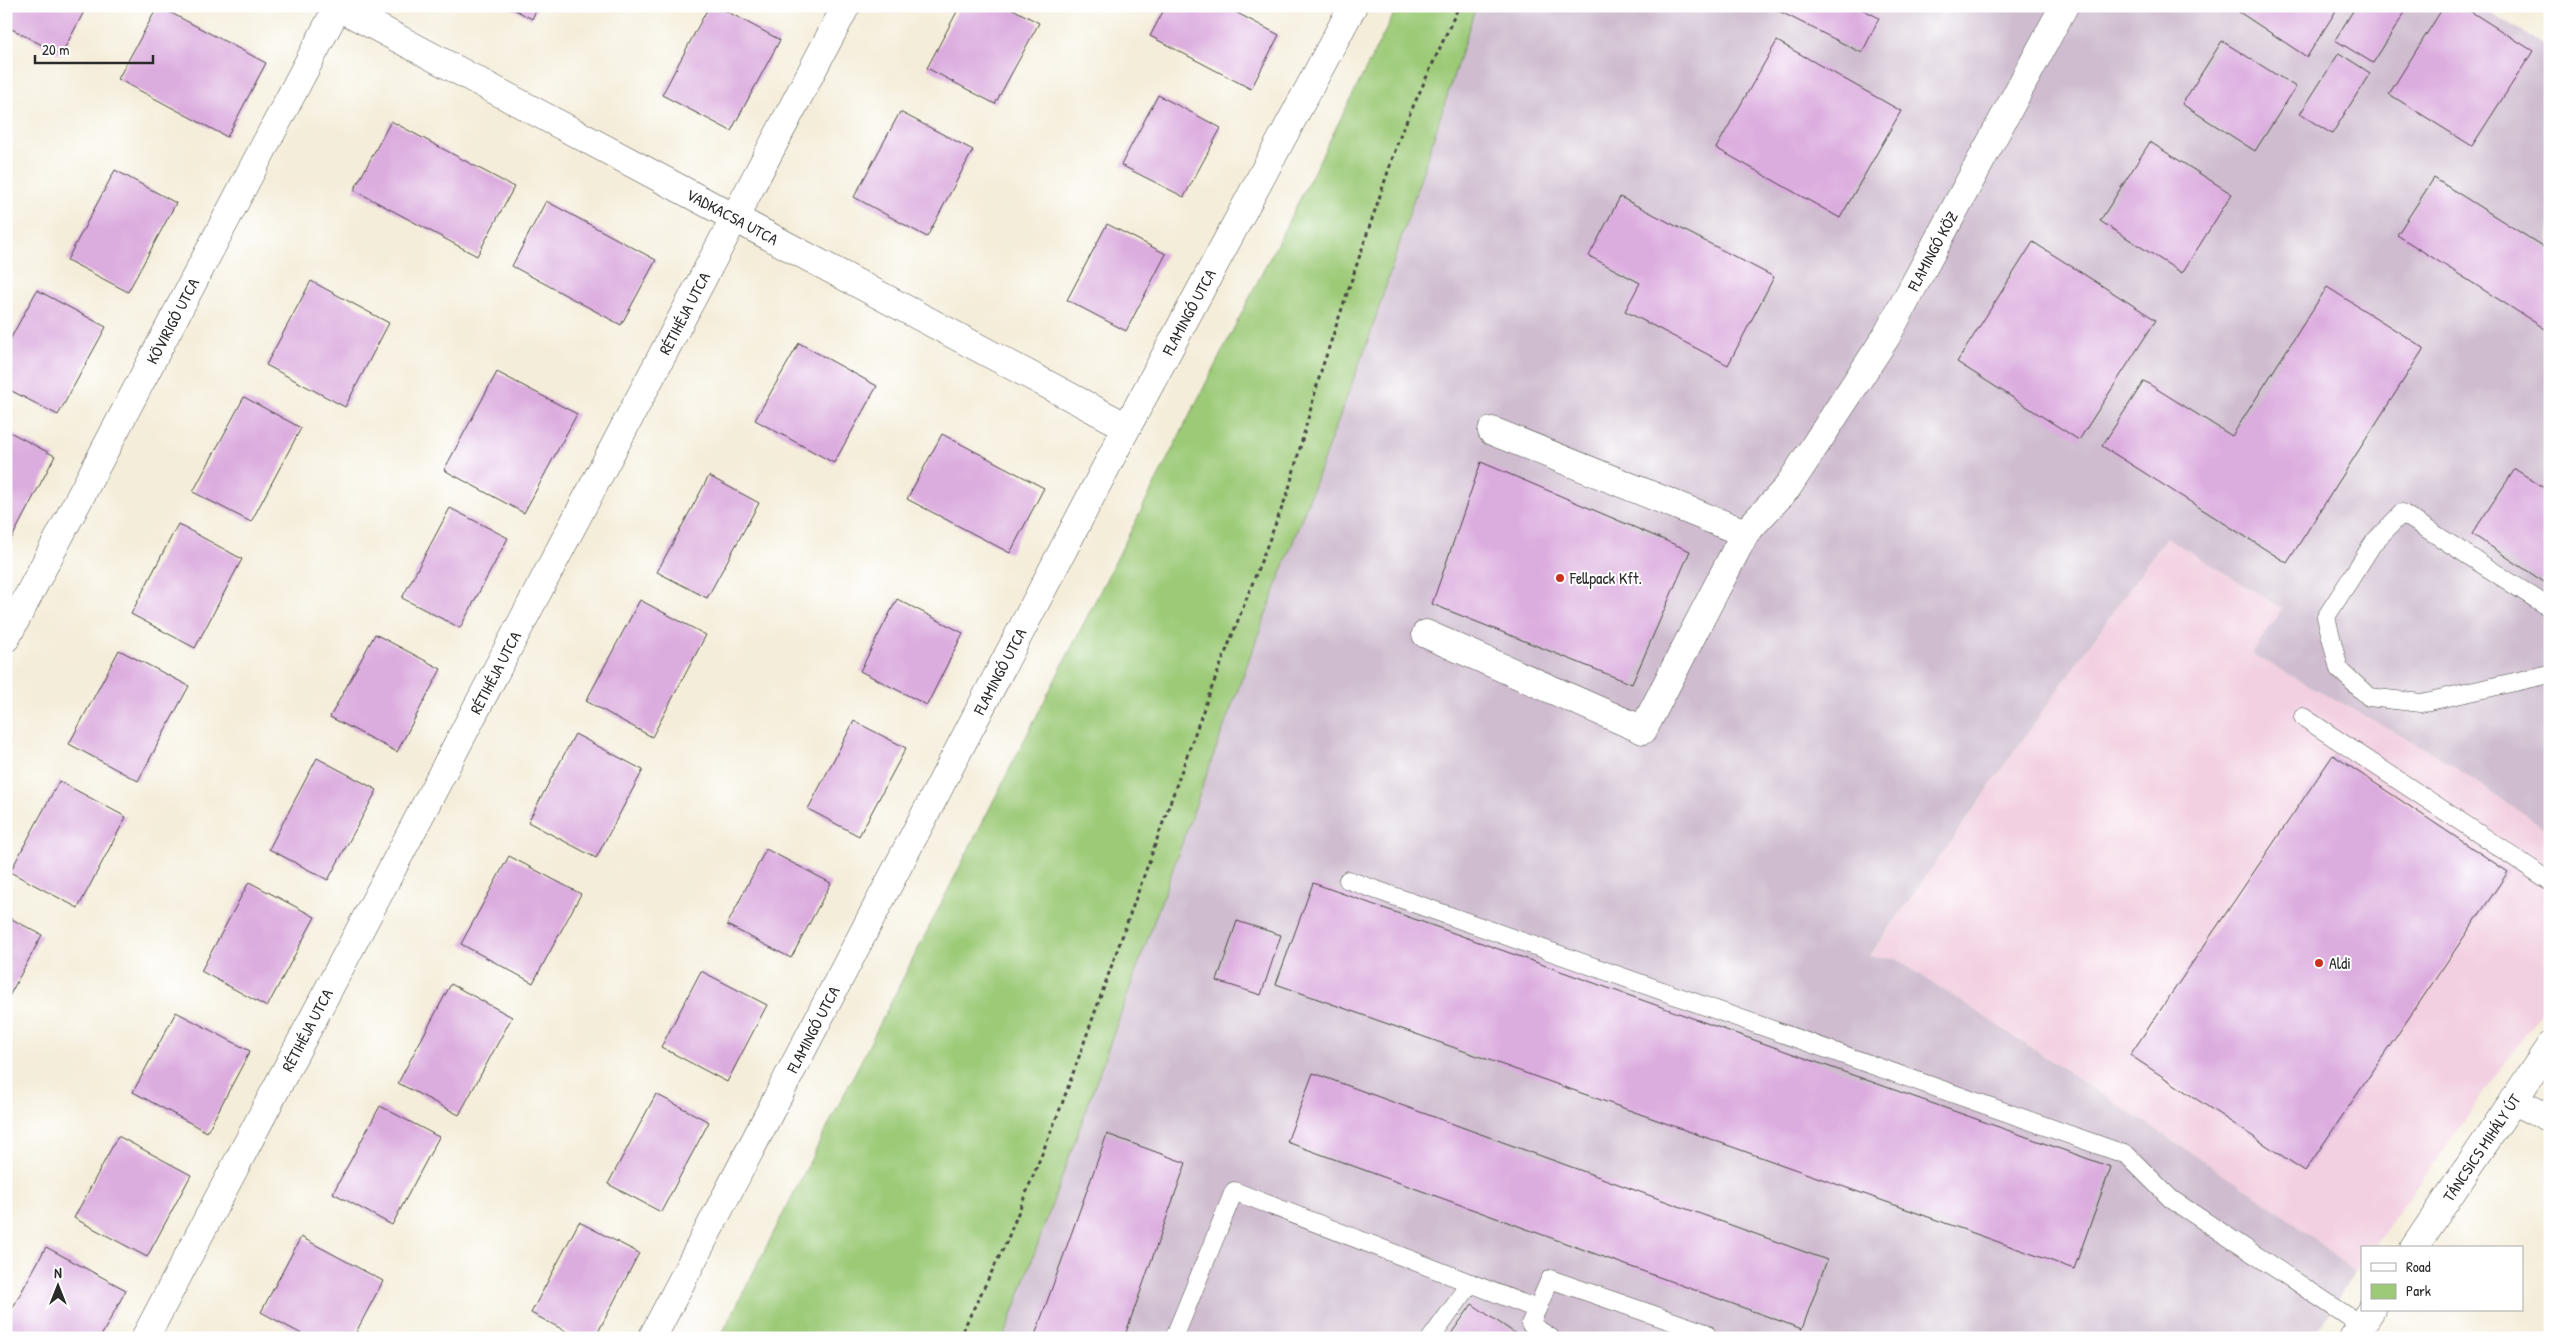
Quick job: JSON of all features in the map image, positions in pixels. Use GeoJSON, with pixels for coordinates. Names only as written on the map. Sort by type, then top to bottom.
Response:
{"type":"FeatureCollection","features":[{"type":"Feature","properties":{"kind":"street","name":"VADKACSA UTCA"},"geometry":{"type":"LineString","coordinates":[[338,6],[1127,427]]}},
{"type":"Feature","properties":{"kind":"street","name":"KÖVIRIGÓ UTCA"},"geometry":{"type":"LineString","coordinates":[[6,638],[338,6]]}},
{"type":"Feature","properties":{"kind":"street","name":"RÉTIHÉJA UTCA"},"geometry":{"type":"LineString","coordinates":[[145,1338],[846,6]]}},
{"type":"Feature","properties":{"kind":"street","name":"FLAMINGÓ UTCA"},"geometry":{"type":"LineString","coordinates":[[652,1338],[1127,427],[1353,6]]}},
{"type":"Feature","properties":{"kind":"street","name":"FLAMINGÓ KÖZ"},"geometry":{"type":"LineString","coordinates":[[1426,634],[1643,730],[1745,533],[1787,488],[1886,337],[2064,6]]}},
{"type":"Feature","properties":{"kind":"street"},"geometry":{"type":"LineString","coordinates":[[1492,431],[1745,533]]}},
{"type":"Feature","properties":{"kind":"street","name":"TÁNCSICS MIHÁLY ÚT"},"geometry":{"type":"LineString","coordinates":[[2415,1246],[2550,1046]]}},
{"type":"Feature","properties":{"kind":"street"},"geometry":{"type":"LineString","coordinates":[[2513,1100],[2550,1119]]}},
{"type":"Feature","properties":{"kind":"lane"},"geometry":{"type":"LineString","coordinates":[[2550,608],[2402,513],[2374,542],[2326,618],[2339,669],[2370,697],[2421,703],[2550,674]]}},
{"type":"Feature","properties":{"kind":"lane"},"geometry":{"type":"LineString","coordinates":[[2303,717],[2550,880]]}},
{"type":"Feature","properties":{"kind":"lane"},"geometry":{"type":"LineString","coordinates":[[1348,880],[2127,1156],[2171,1199],[2362,1324]]}},
{"type":"Feature","properties":{"kind":"lane"},"geometry":{"type":"LineString","coordinates":[[1174,1338],[1234,1191],[1537,1309]]}},
{"type":"Feature","properties":{"kind":"lane"},"geometry":{"type":"LineString","coordinates":[[1550,1338],[1530,1324],[1550,1279],[1706,1333]]}},
{"type":"Feature","properties":{"kind":"lane"},"geometry":{"type":"LineString","coordinates":[[1431,1338],[1471,1283]]}},
{"type":"Feature","properties":{"kind":"path"},"geometry":{"type":"LineString","coordinates":[[959,1338],[1006,1243],[1062,1104],[1207,700],[1288,492],[1320,371],[1400,133],[1459,6]]}},
{"type":"Feature","properties":{"kind":"shaded area"},"geometry":{"type":"Polygon","coordinates":[[[1476,6],[2481,6],[2550,49],[2550,832],[2435,754],[2252,654],[2282,608],[2166,537],[1870,956],[1895,958],[2278,1210],[2355,1272],[2312,1338],[1004,1338],[1222,732],[1371,332],[1476,6]]]}},
{"type":"Feature","properties":{"kind":"shaded area"},"geometry":{"type":"Polygon","coordinates":[[[2166,537],[2282,608],[2252,654],[2435,754],[2550,832],[2550,1000],[2374,1246],[2361,1246],[2361,1263],[2355,1272],[2278,1210],[1895,958],[1870,957],[2166,537]]]}},
{"type":"Feature","properties":{"kind":"green space"},"geometry":{"type":"Polygon","coordinates":[[[1398,6],[1476,6],[1371,332],[1222,732],[1004,1338],[720,1338],[1398,6]]]}},
{"type":"Feature","properties":{"kind":"building"},"geometry":{"type":"Polygon","coordinates":[[[6,6],[87,6],[61,55],[6,26],[6,6]]]}},
{"type":"Feature","properties":{"kind":"building"},"geometry":{"type":"Polygon","coordinates":[[[158,6],[266,63],[227,137],[118,79],[158,6]]]}},
{"type":"Feature","properties":{"kind":"building"},"geometry":{"type":"Polygon","coordinates":[[[508,6],[538,6],[532,19],[508,6]]]}},
{"type":"Feature","properties":{"kind":"building"},"geometry":{"type":"Polygon","coordinates":[[[709,6],[717,6],[780,40],[731,131],[662,95],[709,6]]]}},
{"type":"Feature","properties":{"kind":"building"},"geometry":{"type":"Polygon","coordinates":[[[960,6],[1007,6],[1039,23],[995,104],[927,68],[960,6]]]}},
{"type":"Feature","properties":{"kind":"building"},"geometry":{"type":"Polygon","coordinates":[[[1166,6],[1224,6],[1279,35],[1251,89],[1150,36],[1166,6]]]}},
{"type":"Feature","properties":{"kind":"building"},"geometry":{"type":"Polygon","coordinates":[[[1769,6],[1856,6],[1879,18],[1862,53],[1769,6]]]}},
{"type":"Feature","properties":{"kind":"building"},"geometry":{"type":"Polygon","coordinates":[[[2230,6],[2339,6],[2307,57],[2230,6]]]}},
{"type":"Feature","properties":{"kind":"building"},"geometry":{"type":"Polygon","coordinates":[[[2356,6],[2409,6],[2373,63],[2335,40],[2356,6]]]}},
{"type":"Feature","properties":{"kind":"building"},"geometry":{"type":"Polygon","coordinates":[[[2444,6],[2462,6],[2533,51],[2472,146],[2389,94],[2444,6]]]}},
{"type":"Feature","properties":{"kind":"building"},"geometry":{"type":"Polygon","coordinates":[[[1777,41],[1901,111],[1840,218],[1716,148],[1777,41]]]}},
{"type":"Feature","properties":{"kind":"building"},"geometry":{"type":"Polygon","coordinates":[[[2222,41],[2296,87],[2255,151],[2182,104],[2222,41]]]}},
{"type":"Feature","properties":{"kind":"building"},"geometry":{"type":"Polygon","coordinates":[[[2339,53],[2370,73],[2332,134],[2300,114],[2339,53]]]}},
{"type":"Feature","properties":{"kind":"building"},"geometry":{"type":"Polygon","coordinates":[[[1158,95],[1221,128],[1184,197],[1121,165],[1158,95]]]}},
{"type":"Feature","properties":{"kind":"building"},"geometry":{"type":"Polygon","coordinates":[[[900,112],[973,150],[927,237],[854,197],[900,112]]]}},
{"type":"Feature","properties":{"kind":"building"},"geometry":{"type":"Polygon","coordinates":[[[391,121],[514,187],[477,256],[354,190],[391,121]]]}},
{"type":"Feature","properties":{"kind":"building"},"geometry":{"type":"Polygon","coordinates":[[[2150,142],[2232,194],[2182,273],[2100,221],[2150,142]]]}},
{"type":"Feature","properties":{"kind":"building"},"geometry":{"type":"Polygon","coordinates":[[[115,170],[176,203],[128,292],[67,260],[115,170]]]}},
{"type":"Feature","properties":{"kind":"building"},"geometry":{"type":"Polygon","coordinates":[[[2434,178],[2550,251],[2550,332],[2397,235],[2434,178]]]}},
{"type":"Feature","properties":{"kind":"building"},"geometry":{"type":"Polygon","coordinates":[[[1620,197],[1774,277],[1728,365],[1625,311],[1640,283],[1589,256],[1620,197]]]}},
{"type":"Feature","properties":{"kind":"building"},"geometry":{"type":"Polygon","coordinates":[[[546,201],[656,260],[621,325],[512,266],[546,201]]]}},
{"type":"Feature","properties":{"kind":"building"},"geometry":{"type":"Polygon","coordinates":[[[1107,224],[1166,254],[1126,331],[1067,300],[1107,224]]]}},
{"type":"Feature","properties":{"kind":"building"},"geometry":{"type":"Polygon","coordinates":[[[2033,242],[2156,320],[2079,440],[1957,362],[2033,242]]]}},
{"type":"Feature","properties":{"kind":"building"},"geometry":{"type":"Polygon","coordinates":[[[311,281],[389,323],[345,407],[266,365],[311,281]]]}},
{"type":"Feature","properties":{"kind":"building"},"geometry":{"type":"Polygon","coordinates":[[[2327,287],[2424,348],[2287,563],[2102,446],[2144,381],[2232,436],[2327,287]]]}},
{"type":"Feature","properties":{"kind":"building"},"geometry":{"type":"Polygon","coordinates":[[[37,290],[106,327],[58,415],[6,388],[6,347],[37,290]]]}},
{"type":"Feature","properties":{"kind":"building"},"geometry":{"type":"Polygon","coordinates":[[[799,343],[877,386],[834,463],[755,420],[799,343]]]}},
{"type":"Feature","properties":{"kind":"building"},"geometry":{"type":"Polygon","coordinates":[[[497,372],[577,414],[524,513],[444,470],[497,372]]]}},
{"type":"Feature","properties":{"kind":"building"},"geometry":{"type":"Polygon","coordinates":[[[244,397],[301,428],[251,522],[193,492],[244,397]]]}},
{"type":"Feature","properties":{"kind":"building"},"geometry":{"type":"Polygon","coordinates":[[[6,430],[55,456],[6,549],[6,430]]]}},
{"type":"Feature","properties":{"kind":"building"},"geometry":{"type":"Polygon","coordinates":[[[942,434],[1044,488],[1010,553],[907,499],[942,434]]]}},
{"type":"Feature","properties":{"kind":"building","name":"Fellpack Kft."},"geometry":{"type":"Polygon","coordinates":[[[1481,462],[1690,551],[1632,684],[1432,604],[1481,462]]]}},
{"type":"Feature","properties":{"kind":"building"},"geometry":{"type":"Polygon","coordinates":[[[2515,469],[2550,492],[2550,586],[2472,534],[2515,469]]]}},
{"type":"Feature","properties":{"kind":"building"},"geometry":{"type":"Polygon","coordinates":[[[709,476],[759,503],[707,598],[657,572],[709,476]]]}},
{"type":"Feature","properties":{"kind":"building"},"geometry":{"type":"Polygon","coordinates":[[[450,508],[508,538],[460,628],[402,598],[450,508]]]}},
{"type":"Feature","properties":{"kind":"building"},"geometry":{"type":"Polygon","coordinates":[[[178,524],[242,559],[195,648],[131,614],[178,524]]]}},
{"type":"Feature","properties":{"kind":"building"},"geometry":{"type":"Polygon","coordinates":[[[897,599],[963,633],[927,705],[860,671],[897,599]]]}},
{"type":"Feature","properties":{"kind":"building"},"geometry":{"type":"Polygon","coordinates":[[[640,600],[706,635],[652,737],[586,701],[640,600]]]}},
{"type":"Feature","properties":{"kind":"building"},"geometry":{"type":"Polygon","coordinates":[[[375,634],[441,669],[397,752],[330,717],[375,634]]]}},
{"type":"Feature","properties":{"kind":"building"},"geometry":{"type":"Polygon","coordinates":[[[119,650],[189,686],[138,781],[69,744],[119,650]]]}},
{"type":"Feature","properties":{"kind":"building"},"geometry":{"type":"Polygon","coordinates":[[[854,721],[906,748],[859,836],[808,809],[854,721]]]}},
{"type":"Feature","properties":{"kind":"building"},"geometry":{"type":"Polygon","coordinates":[[[575,734],[643,770],[596,858],[528,822],[575,734]]]}},
{"type":"Feature","properties":{"kind":"building","name":"Aldi"},"geometry":{"type":"Polygon","coordinates":[[[2333,755],[2508,872],[2305,1171],[2130,1055],[2333,755]]]}},
{"type":"Feature","properties":{"kind":"building"},"geometry":{"type":"Polygon","coordinates":[[[317,758],[377,790],[328,880],[269,849],[317,758]]]}},
{"type":"Feature","properties":{"kind":"building"},"geometry":{"type":"Polygon","coordinates":[[[59,781],[126,817],[78,908],[10,872],[59,781]]]}},
{"type":"Feature","properties":{"kind":"building"},"geometry":{"type":"Polygon","coordinates":[[[766,849],[831,883],[791,958],[727,925],[766,849]]]}},
{"type":"Feature","properties":{"kind":"building"},"geometry":{"type":"Polygon","coordinates":[[[509,856],[581,894],[533,983],[461,944],[509,856]]]}},
{"type":"Feature","properties":{"kind":"building"},"geometry":{"type":"Polygon","coordinates":[[[249,882],[315,917],[267,1007],[201,971],[249,882]]]}},
{"type":"Feature","properties":{"kind":"building"},"geometry":{"type":"Polygon","coordinates":[[[1313,883],[2111,1167],[2074,1269],[1276,984],[1313,883]]]}},
{"type":"Feature","properties":{"kind":"building"},"geometry":{"type":"Polygon","coordinates":[[[6,916],[42,935],[6,1002],[6,916]]]}},
{"type":"Feature","properties":{"kind":"building"},"geometry":{"type":"Polygon","coordinates":[[[1237,921],[1281,935],[1261,995],[1217,981],[1237,921]]]}},
{"type":"Feature","properties":{"kind":"building"},"geometry":{"type":"Polygon","coordinates":[[[701,971],[767,1005],[727,1082],[661,1047],[701,971]]]}},
{"type":"Feature","properties":{"kind":"building"},"geometry":{"type":"Polygon","coordinates":[[[451,984],[512,1017],[459,1115],[398,1083],[451,984]]]}},
{"type":"Feature","properties":{"kind":"building"},"geometry":{"type":"Polygon","coordinates":[[[176,1012],[250,1051],[207,1132],[133,1092],[176,1012]]]}},
{"type":"Feature","properties":{"kind":"building"},"geometry":{"type":"Polygon","coordinates":[[[1313,1073],[1827,1260],[1802,1329],[1287,1142],[1313,1073]]]}},
{"type":"Feature","properties":{"kind":"building"},"geometry":{"type":"Polygon","coordinates":[[[656,1094],[709,1122],[661,1212],[608,1184],[656,1094]]]}},
{"type":"Feature","properties":{"kind":"building"},"geometry":{"type":"Polygon","coordinates":[[[380,1106],[439,1137],[392,1225],[333,1193],[380,1106]]]}},
{"type":"Feature","properties":{"kind":"building"},"geometry":{"type":"Polygon","coordinates":[[[1107,1134],[1186,1163],[1124,1338],[1034,1338],[1107,1134]]]}},
{"type":"Feature","properties":{"kind":"building"},"geometry":{"type":"Polygon","coordinates":[[[118,1136],[191,1175],[147,1257],[74,1218],[118,1136]]]}},
{"type":"Feature","properties":{"kind":"building"},"geometry":{"type":"Polygon","coordinates":[[[579,1222],[639,1253],[595,1338],[579,1338],[531,1313],[579,1222]]]}},
{"type":"Feature","properties":{"kind":"building"},"geometry":{"type":"Polygon","coordinates":[[[301,1237],[383,1281],[353,1338],[309,1338],[261,1312],[301,1237]]]}},
{"type":"Feature","properties":{"kind":"building"},"geometry":{"type":"Polygon","coordinates":[[[46,1247],[126,1290],[100,1338],[6,1338],[6,1320],[46,1247]]]}},
{"type":"Feature","properties":{"kind":"building"},"geometry":{"type":"Polygon","coordinates":[[[1472,1304],[1522,1338],[1448,1338],[1472,1304]]]}},
{"type":"Feature","properties":{"kind":"place","name":"Fellpack Kft."},"geometry":{"type":"Point","coordinates":[1560,578]}},
{"type":"Feature","properties":{"kind":"place","name":"Aldi"},"geometry":{"type":"Point","coordinates":[2319,963]}}]}
